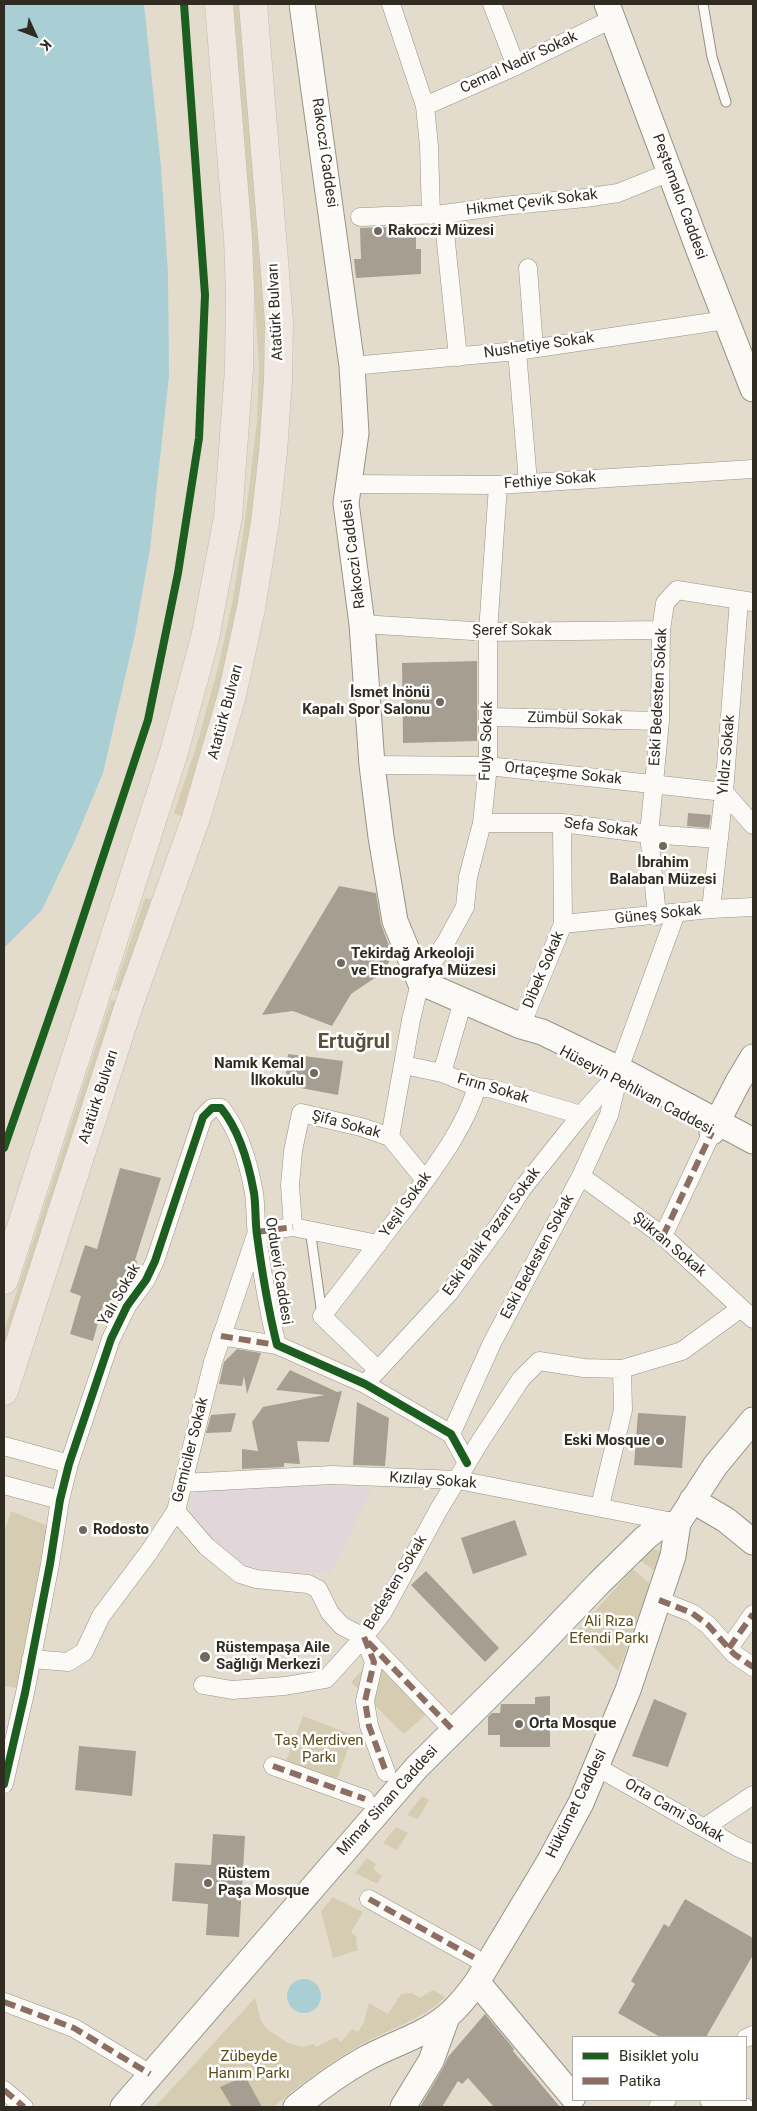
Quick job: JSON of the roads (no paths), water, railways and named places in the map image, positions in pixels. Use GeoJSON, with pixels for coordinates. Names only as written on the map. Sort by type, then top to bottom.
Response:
{"type":"FeatureCollection","features":[{"type":"Feature","properties":{"kind":"main road"},"geometry":{"type":"LineString","coordinates":[[4,1280],[174,752],[205,638],[228,516],[238,388],[240,292],[238,238],[218,4]]}},
{"type":"Feature","properties":{"kind":"main road","name":"Atatürk Bulvarı"},"geometry":{"type":"LineString","coordinates":[[4,1392],[130,1002],[196,818],[232,694],[251,608],[265,522],[272,452],[278,380],[279,322],[253,4]]}},
{"type":"Feature","properties":{"kind":"street","name":"Rakoczi Caddesi"},"geometry":{"type":"LineString","coordinates":[[302,4],[352,366],[356,433],[347,484],[347,523],[362,624],[372,765],[380,837],[395,921],[420,982]]}},
{"type":"Feature","properties":{"kind":"street"},"geometry":{"type":"LineString","coordinates":[[391,4],[425,106],[437,215],[458,357]]}},
{"type":"Feature","properties":{"kind":"street"},"geometry":{"type":"LineString","coordinates":[[492,4],[516,66]]}},
{"type":"Feature","properties":{"kind":"street","name":"Cemal Nadir Sokak"},"geometry":{"type":"LineString","coordinates":[[425,106],[516,66],[610,11]]}},
{"type":"Feature","properties":{"kind":"street","name":"Peştemalcı Caddesi"},"geometry":{"type":"LineString","coordinates":[[610,11],[753,389]]}},
{"type":"Feature","properties":{"kind":"street","name":"Hikmet Çevik Sokak"},"geometry":{"type":"LineString","coordinates":[[360,217],[437,215],[585,198],[618,193],[670,172]]}},
{"type":"Feature","properties":{"kind":"street"},"geometry":{"type":"LineString","coordinates":[[528,268],[525,349],[528,482]]}},
{"type":"Feature","properties":{"kind":"street","name":"Nushetiye Sokak"},"geometry":{"type":"LineString","coordinates":[[352,366],[525,349],[726,320]]}},
{"type":"Feature","properties":{"kind":"street","name":"Fethiye Sokak"},"geometry":{"type":"LineString","coordinates":[[347,484],[498,485],[753,469]]}},
{"type":"Feature","properties":{"kind":"street","name":"Fulya Sokak"},"geometry":{"type":"LineString","coordinates":[[420,982],[446,942],[465,907],[468,877],[482,823],[488,766],[488,632],[498,485]]}},
{"type":"Feature","properties":{"kind":"street","name":"Eski Bedesten Sokak"},"geometry":{"type":"LineString","coordinates":[[657,916],[649,834],[660,721],[662,630],[665,603],[677,590],[746,601]]}},
{"type":"Feature","properties":{"kind":"street","name":"Yıldız Sokak"},"geometry":{"type":"LineString","coordinates":[[712,909],[746,601]]}},
{"type":"Feature","properties":{"kind":"street","name":"Şeref Sokak"},"geometry":{"type":"LineString","coordinates":[[362,624],[488,632],[662,630]]}},
{"type":"Feature","properties":{"kind":"street","name":"Zümbül Sokak"},"geometry":{"type":"LineString","coordinates":[[489,717],[660,721]]}},
{"type":"Feature","properties":{"kind":"street","name":"Ortaçeşme Sokak"},"geometry":{"type":"LineString","coordinates":[[372,765],[488,766],[724,792]]}},
{"type":"Feature","properties":{"kind":"street"},"geometry":{"type":"LineString","coordinates":[[724,792],[753,825]]}},
{"type":"Feature","properties":{"kind":"street","name":"Sefa Sokak"},"geometry":{"type":"LineString","coordinates":[[482,823],[562,823],[649,834],[719,839]]}},
{"type":"Feature","properties":{"kind":"street","name":"Dibek Sokak"},"geometry":{"type":"LineString","coordinates":[[521,1026],[563,924],[562,823]]}},
{"type":"Feature","properties":{"kind":"street","name":"Güneş Sokak"},"geometry":{"type":"LineString","coordinates":[[563,924],[712,909],[753,907]]}},
{"type":"Feature","properties":{"kind":"street","name":"Eski Bedesten Sokak"},"geometry":{"type":"LineString","coordinates":[[451,1434],[492,1343],[581,1176],[608,1116],[615,1091],[617,1073],[676,913]]}},
{"type":"Feature","properties":{"kind":"street"},"geometry":{"type":"LineString","coordinates":[[390,1137],[420,982]]}},
{"type":"Feature","properties":{"kind":"street","name":"Hüseyin Pehlivan Caddesi"},"geometry":{"type":"LineString","coordinates":[[420,982],[521,1026],[542,1032],[715,1127],[753,1154]]}},
{"type":"Feature","properties":{"kind":"street"},"geometry":{"type":"LineString","coordinates":[[442,1073],[463,1001]]}},
{"type":"Feature","properties":{"kind":"street"},"geometry":{"type":"LineString","coordinates":[[663,1236],[715,1127],[746,1083],[753,1057]]}},
{"type":"Feature","properties":{"kind":"street","name":"Fırın Sokak"},"geometry":{"type":"LineString","coordinates":[[404,1064],[442,1073],[478,1087],[493,1089],[581,1114]]}},
{"type":"Feature","properties":{"kind":"street","name":"Eski Balık Pazarı Sokak"},"geometry":{"type":"LineString","coordinates":[[365,1384],[449,1293],[501,1222],[522,1189],[581,1114],[617,1073]]}},
{"type":"Feature","properties":{"kind":"street","name":"Yeşil Sokak"},"geometry":{"type":"LineString","coordinates":[[322,1316],[425,1180],[452,1140],[473,1101],[478,1087]]}},
{"type":"Feature","properties":{"kind":"street","name":"Orduevi Caddesi"},"geometry":{"type":"LineString","coordinates":[[212,1108],[221,1108],[228,1116],[236,1134],[254,1194],[256,1232],[267,1302],[277,1345],[365,1384],[451,1434]]}},
{"type":"Feature","properties":{"kind":"street","name":"Yalı Sokak"},"geometry":{"type":"LineString","coordinates":[[4,1784],[50,1564],[60,1500],[69,1464],[111,1339],[127,1306],[146,1280],[155,1261],[202,1117],[212,1108]]}},
{"type":"Feature","properties":{"kind":"street","name":"Şifa Sokak"},"geometry":{"type":"LineString","coordinates":[[301,1228],[290,1185],[293,1151],[301,1113],[361,1127],[390,1137],[425,1180]]}},
{"type":"Feature","properties":{"kind":"street","name":"Hüseyin Pehlivan Caddesi"},"geometry":{"type":"LineString","coordinates":[[715,1127],[753,1141]]}},
{"type":"Feature","properties":{"kind":"street","name":"Şükran Sokak"},"geometry":{"type":"LineString","coordinates":[[581,1176],[663,1236],[747,1313]]}},
{"type":"Feature","properties":{"kind":"street"},"geometry":{"type":"LineString","coordinates":[[256,1232],[301,1228],[378,1244]]}},
{"type":"Feature","properties":{"kind":"street","name":"Gemiciler Sokak"},"geometry":{"type":"LineString","coordinates":[[31,1659],[68,1662],[84,1652],[101,1616],[176,1511],[213,1362],[256,1232]]}},
{"type":"Feature","properties":{"kind":"street"},"geometry":{"type":"LineString","coordinates":[[600,1506],[623,1410],[622,1369],[682,1351],[747,1313]]}},
{"type":"Feature","properties":{"kind":"street"},"geometry":{"type":"LineString","coordinates":[[322,1316],[377,1369]]}},
{"type":"Feature","properties":{"kind":"street"},"geometry":{"type":"LineString","coordinates":[[221,1336],[277,1345]]}},
{"type":"Feature","properties":{"kind":"street","name":"Bedesten Sokak"},"geometry":{"type":"LineString","coordinates":[[203,1685],[232,1690],[285,1686],[326,1680],[383,1612],[439,1509],[521,1379],[539,1361],[584,1368],[622,1369]]}},
{"type":"Feature","properties":{"kind":"street","name":"Hükümet Caddesi"},"geometry":{"type":"LineString","coordinates":[[296,2107],[342,2072],[428,2029],[447,2017],[467,1996],[476,1970],[548,1864],[581,1803],[628,1690],[673,1556],[678,1523],[714,1466],[753,1420]]}},
{"type":"Feature","properties":{"kind":"street"},"geometry":{"type":"LineString","coordinates":[[451,1434],[467,1463]]}},
{"type":"Feature","properties":{"kind":"street"},"geometry":{"type":"LineString","coordinates":[[4,1446],[69,1464]]}},
{"type":"Feature","properties":{"kind":"street","name":"Kızılay Sokak"},"geometry":{"type":"LineString","coordinates":[[183,1483],[332,1476],[458,1480],[600,1506],[678,1523]]}},
{"type":"Feature","properties":{"kind":"street"},"geometry":{"type":"LineString","coordinates":[[4,1485],[60,1500]]}},
{"type":"Feature","properties":{"kind":"street"},"geometry":{"type":"LineString","coordinates":[[692,1500],[726,1520],[753,1542]]}},
{"type":"Feature","properties":{"kind":"street"},"geometry":{"type":"LineString","coordinates":[[176,1511],[206,1546],[240,1574],[256,1579],[308,1584],[318,1589],[330,1613],[342,1626],[364,1637],[453,1730]]}},
{"type":"Feature","properties":{"kind":"street","name":"Mimar Sinan Caddesi"},"geometry":{"type":"LineString","coordinates":[[123,2107],[381,1805],[453,1730],[645,1538],[659,1527],[678,1523]]}},
{"type":"Feature","properties":{"kind":"street"},"geometry":{"type":"LineString","coordinates":[[659,1600],[692,1613],[708,1625],[729,1648],[753,1667]]}},
{"type":"Feature","properties":{"kind":"street"},"geometry":{"type":"LineString","coordinates":[[729,1648],[753,1614]]}},
{"type":"Feature","properties":{"kind":"street"},"geometry":{"type":"LineString","coordinates":[[364,1637],[374,1662],[365,1701],[369,1726],[386,1772]]}},
{"type":"Feature","properties":{"kind":"street"},"geometry":{"type":"LineString","coordinates":[[273,1766],[364,1799]]}},
{"type":"Feature","properties":{"kind":"street","name":"Orta Cami Sokak"},"geometry":{"type":"LineString","coordinates":[[597,1767],[737,1847],[753,1854]]}},
{"type":"Feature","properties":{"kind":"street"},"geometry":{"type":"LineString","coordinates":[[704,1828],[753,1795]]}},
{"type":"Feature","properties":{"kind":"street"},"geometry":{"type":"LineString","coordinates":[[369,1899],[476,1970],[572,2096]]}},
{"type":"Feature","properties":{"kind":"street"},"geometry":{"type":"LineString","coordinates":[[4,2002],[74,2028],[150,2074]]}},
{"type":"Feature","properties":{"kind":"street"},"geometry":{"type":"LineString","coordinates":[[402,2107],[431,2061],[447,2017]]}},
{"type":"Feature","properties":{"kind":"street"},"geometry":{"type":"LineString","coordinates":[[4,2090],[24,2107]]}},
{"type":"Feature","properties":{"kind":"street"},"geometry":{"type":"LineString","coordinates":[[710,2101],[745,2107]]}},
{"type":"Feature","properties":{"kind":"lane"},"geometry":{"type":"LineString","coordinates":[[702,4],[712,57],[726,102]]}},
{"type":"Feature","properties":{"kind":"lane"},"geometry":{"type":"LineString","coordinates":[[301,1228],[322,1316]]}},
{"type":"Feature","properties":{"kind":"water"},"geometry":{"type":"Polygon","coordinates":[[[4,4],[144,4],[161,167],[168,273],[169,376],[150,549],[135,634],[103,773],[76,838],[42,910],[4,948],[4,4]]]}},
{"type":"Feature","properties":{"kind":"water"},"geometry":{"type":"Polygon","coordinates":[[[304,1979],[311,1980],[316,1984],[320,1989],[320,2003],[316,2008],[311,2012],[304,2013],[297,2012],[292,2008],[288,2003],[287,1996],[288,1989],[292,1984],[297,1980],[304,1979]]]}},
{"type":"Feature","properties":{"kind":"place","name":"Rakoczi Müzesi"},"geometry":{"type":"Point","coordinates":[378,231]}},
{"type":"Feature","properties":{"kind":"place","name":"İsmet İnönü Kapalı Spor Salonu"},"geometry":{"type":"Point","coordinates":[440,702]}},
{"type":"Feature","properties":{"kind":"place","name":"İbrahim Balaban Müzesi"},"geometry":{"type":"Point","coordinates":[663,846]}},
{"type":"Feature","properties":{"kind":"place","name":"Tekirdağ Arkeoloji ve Etnografya Müzesi"},"geometry":{"type":"Point","coordinates":[341,963]}},
{"type":"Feature","properties":{"kind":"place","name":"Namık Kemal İlkokulu"},"geometry":{"type":"Point","coordinates":[314,1073]}},
{"type":"Feature","properties":{"kind":"place","name":"Eski Mosque"},"geometry":{"type":"Point","coordinates":[660,1441]}},
{"type":"Feature","properties":{"kind":"place","name":"Rodosto"},"geometry":{"type":"Point","coordinates":[83,1530]}},
{"type":"Feature","properties":{"kind":"place","name":"Rüstempaşa Aile Sağlığı Merkezi"},"geometry":{"type":"Point","coordinates":[205,1657]}},
{"type":"Feature","properties":{"kind":"place","name":"Orta Mosque"},"geometry":{"type":"Point","coordinates":[519,1724]}},
{"type":"Feature","properties":{"kind":"place","name":"Rüstem Paşa Mosque"},"geometry":{"type":"Point","coordinates":[208,1883]}},
{"type":"Feature","properties":{"kind":"district","name":"Ertuğrul"},"geometry":{"type":"Point","coordinates":[354,1043]}},
{"type":"Feature","properties":{"kind":"park label","name":"Ali Rıza Efendi Parkı"},"geometry":{"type":"Point","coordinates":[609,1630]}},
{"type":"Feature","properties":{"kind":"park label","name":"Taş Merdiven Parkı"},"geometry":{"type":"Point","coordinates":[319,1750]}},
{"type":"Feature","properties":{"kind":"park label","name":"Zübeyde Hanım Parkı"},"geometry":{"type":"Point","coordinates":[249,2066]}}]}
